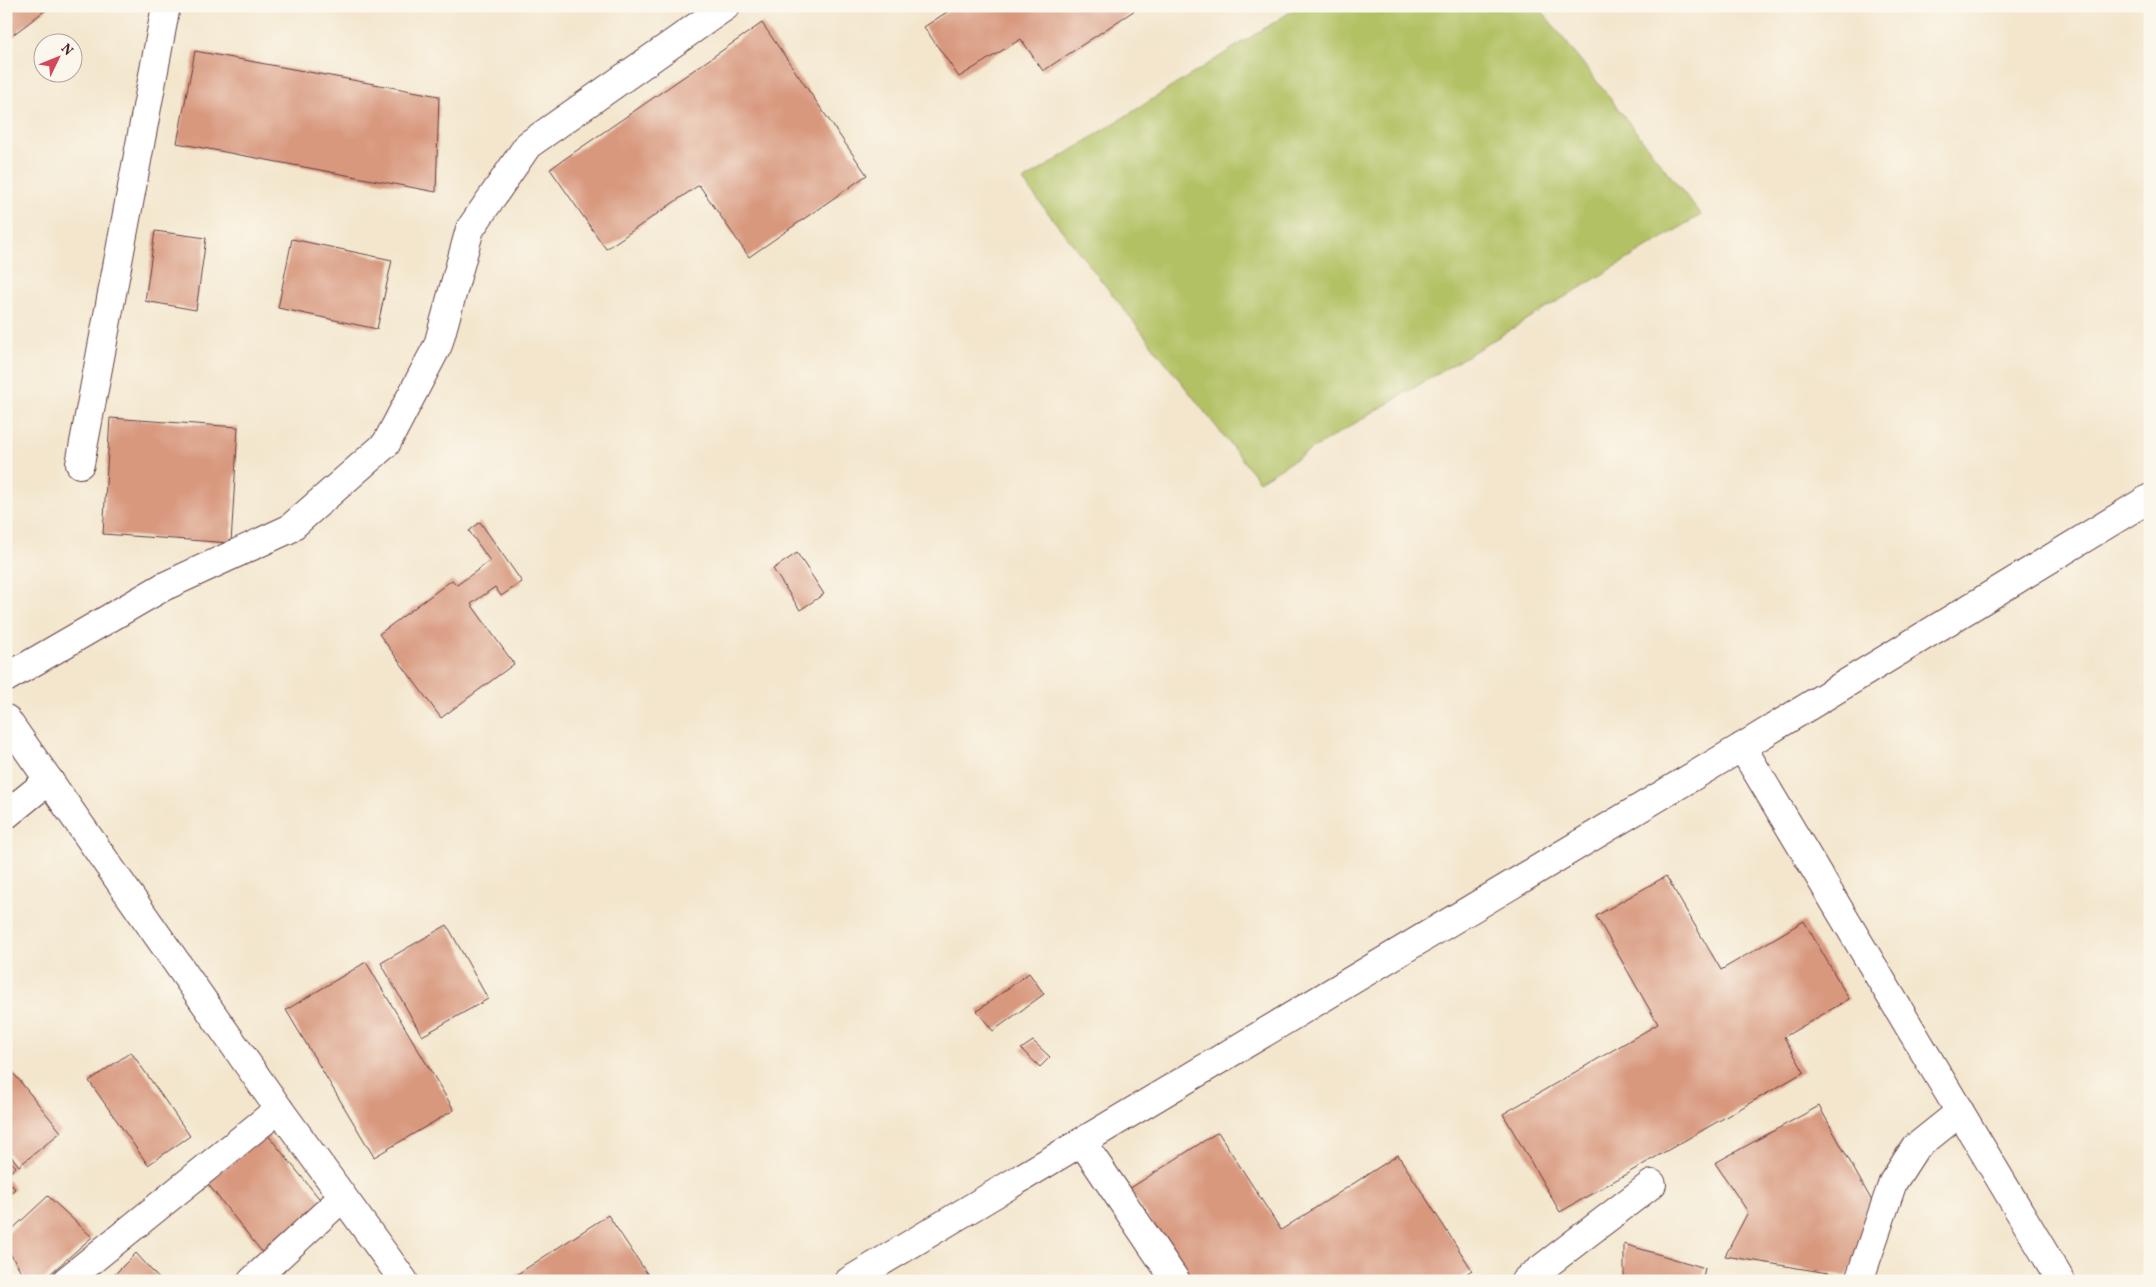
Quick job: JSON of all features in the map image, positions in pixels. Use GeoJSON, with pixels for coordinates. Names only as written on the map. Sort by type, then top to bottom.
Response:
{"type":"FeatureCollection","features":[{"type":"Feature","properties":{"kind":"street"},"geometry":{"type":"LineString","coordinates":[[80,464],[166,6]]}},
{"type":"Feature","properties":{"kind":"street"},"geometry":{"type":"LineString","coordinates":[[6,678],[163,587],[289,529],[386,444],[438,345],[470,229],[528,145],[726,6]]}},
{"type":"Feature","properties":{"kind":"street"},"geometry":{"type":"LineString","coordinates":[[848,1281],[1742,747],[2150,498]]}},
{"type":"Feature","properties":{"kind":"street"},"geometry":{"type":"LineString","coordinates":[[6,719],[342,1198],[404,1281]]}},
{"type":"Feature","properties":{"kind":"street"},"geometry":{"type":"LineString","coordinates":[[1742,747],[2061,1281]]}},
{"type":"Feature","properties":{"kind":"street"},"geometry":{"type":"LineString","coordinates":[[6,815],[49,780]]}},
{"type":"Feature","properties":{"kind":"street"},"geometry":{"type":"LineString","coordinates":[[66,1281],[279,1109]]}},
{"type":"Feature","properties":{"kind":"street"},"geometry":{"type":"LineString","coordinates":[[1859,1281],[1893,1182],[1915,1148],[1960,1112]]}},
{"type":"Feature","properties":{"kind":"street"},"geometry":{"type":"LineString","coordinates":[[1082,1142],[1176,1281]]}},
{"type":"Feature","properties":{"kind":"street"},"geometry":{"type":"LineString","coordinates":[[1525,1281],[1652,1184]]}},
{"type":"Feature","properties":{"kind":"street"},"geometry":{"type":"LineString","coordinates":[[252,1281],[342,1198]]}},
{"type":"Feature","properties":{"kind":"green space"},"geometry":{"type":"Polygon","coordinates":[[[1300,6],[1538,6],[1701,215],[1259,481],[1023,181],[1300,6]]]}},
{"type":"Feature","properties":{"kind":"building"},"geometry":{"type":"Polygon","coordinates":[[[6,6],[51,6],[6,40],[6,6]]]}},
{"type":"Feature","properties":{"kind":"building"},"geometry":{"type":"Polygon","coordinates":[[[956,6],[1141,6],[1043,71],[1021,39],[959,77],[924,27],[956,6]]]}},
{"type":"Feature","properties":{"kind":"building"},"geometry":{"type":"Polygon","coordinates":[[[762,23],[867,175],[749,257],[699,185],[606,249],[550,169],[762,23]]]}},
{"type":"Feature","properties":{"kind":"building"},"geometry":{"type":"Polygon","coordinates":[[[195,51],[439,96],[436,192],[177,143],[195,51]]]}},
{"type":"Feature","properties":{"kind":"building"},"geometry":{"type":"Polygon","coordinates":[[[155,231],[206,238],[196,310],[145,301],[155,231]]]}},
{"type":"Feature","properties":{"kind":"building"},"geometry":{"type":"Polygon","coordinates":[[[292,239],[392,260],[377,329],[278,308],[292,239]]]}},
{"type":"Feature","properties":{"kind":"building"},"geometry":{"type":"Polygon","coordinates":[[[110,418],[238,427],[231,543],[103,534],[110,418]]]}},
{"type":"Feature","properties":{"kind":"building"},"geometry":{"type":"Polygon","coordinates":[[[480,522],[522,582],[501,596],[495,587],[471,604],[514,664],[441,718],[379,634],[452,580],[457,585],[490,561],[469,531],[480,522]]]}},
{"type":"Feature","properties":{"kind":"building"},"geometry":{"type":"Polygon","coordinates":[[[797,553],[824,594],[800,610],[773,569],[797,553]]]}},
{"type":"Feature","properties":{"kind":"building"},"geometry":{"type":"Polygon","coordinates":[[[1666,876],[1721,970],[1804,921],[1849,999],[1784,1037],[1804,1072],[1560,1212],[1503,1114],[1658,1024],[1596,916],[1666,876]]]}},
{"type":"Feature","properties":{"kind":"building"},"geometry":{"type":"Polygon","coordinates":[[[447,925],[488,999],[422,1036],[381,963],[447,925]]]}},
{"type":"Feature","properties":{"kind":"building"},"geometry":{"type":"Polygon","coordinates":[[[366,962],[454,1110],[374,1157],[286,1010],[366,962]]]}},
{"type":"Feature","properties":{"kind":"building"},"geometry":{"type":"Polygon","coordinates":[[[1029,973],[1044,994],[993,1031],[977,1011],[1029,973]]]}},
{"type":"Feature","properties":{"kind":"building"},"geometry":{"type":"Polygon","coordinates":[[[1033,1041],[1050,1057],[1040,1067],[1021,1049],[1033,1041]]]}},
{"type":"Feature","properties":{"kind":"building"},"geometry":{"type":"Polygon","coordinates":[[[131,1052],[190,1136],[148,1165],[89,1081],[131,1052]]]}},
{"type":"Feature","properties":{"kind":"building"},"geometry":{"type":"Polygon","coordinates":[[[6,1064],[61,1132],[19,1166],[6,1150],[6,1064]]]}},
{"type":"Feature","properties":{"kind":"building"},"geometry":{"type":"Polygon","coordinates":[[[1819,1106],[1878,1212],[1846,1276],[1725,1256],[1748,1212],[1715,1163],[1819,1106]]]}},
{"type":"Feature","properties":{"kind":"building"},"geometry":{"type":"Polygon","coordinates":[[[1218,1132],[1281,1230],[1398,1155],[1472,1270],[1456,1281],[1189,1281],[1129,1189],[1218,1132]]]}},
{"type":"Feature","properties":{"kind":"building"},"geometry":{"type":"Polygon","coordinates":[[[267,1134],[327,1208],[266,1257],[207,1183],[267,1134]]]}},
{"type":"Feature","properties":{"kind":"building"},"geometry":{"type":"Polygon","coordinates":[[[6,1156],[16,1167],[6,1175],[6,1156]]]}},
{"type":"Feature","properties":{"kind":"building"},"geometry":{"type":"Polygon","coordinates":[[[6,1178],[15,1189],[6,1197],[6,1178]]]}},
{"type":"Feature","properties":{"kind":"building"},"geometry":{"type":"Polygon","coordinates":[[[48,1196],[92,1237],[42,1281],[27,1281],[6,1247],[6,1235],[48,1196]]]}},
{"type":"Feature","properties":{"kind":"building"},"geometry":{"type":"Polygon","coordinates":[[[608,1215],[652,1281],[507,1281],[608,1215]]]}},
{"type":"Feature","properties":{"kind":"building"},"geometry":{"type":"Polygon","coordinates":[[[1624,1244],[1705,1268],[1702,1281],[1624,1281],[1624,1244]]]}},
{"type":"Feature","properties":{"kind":"building"},"geometry":{"type":"Polygon","coordinates":[[[136,1253],[161,1281],[108,1281],[136,1253]]]}}]}
